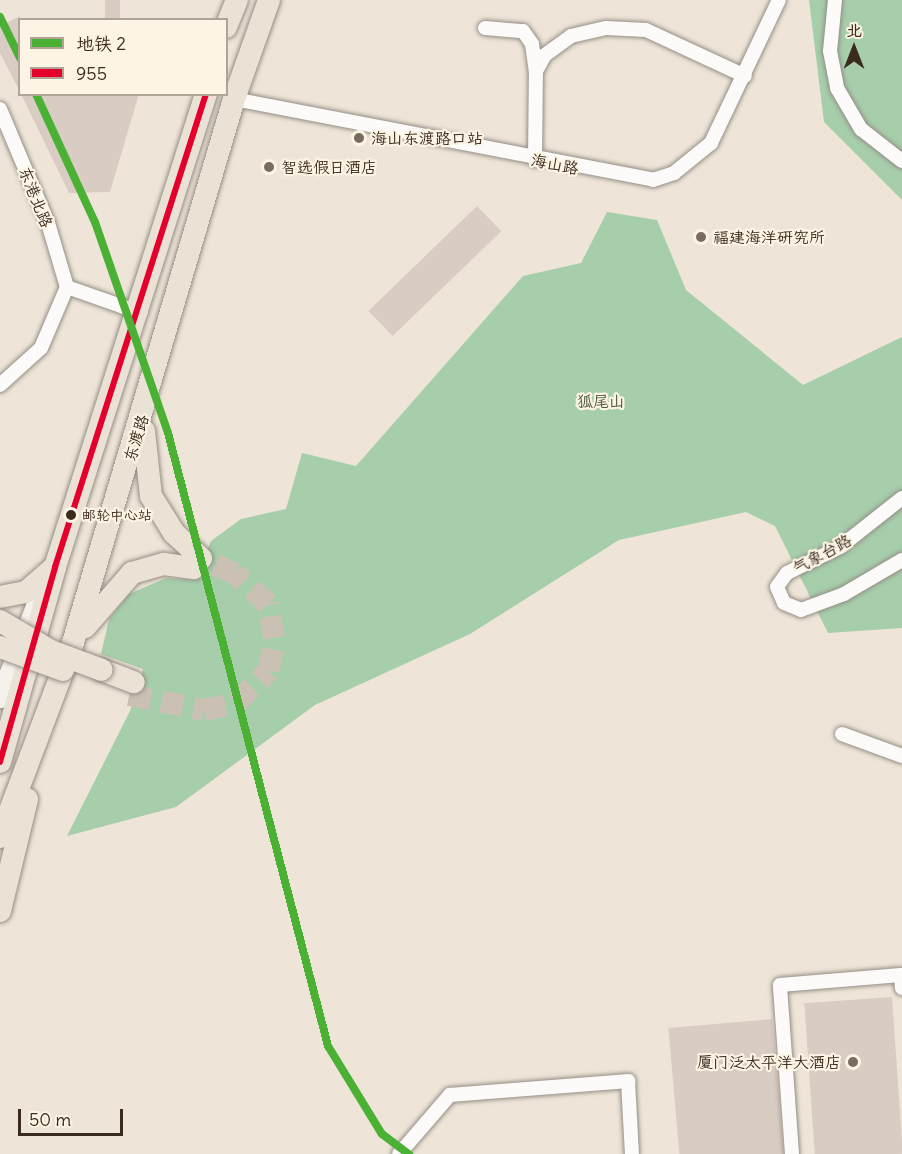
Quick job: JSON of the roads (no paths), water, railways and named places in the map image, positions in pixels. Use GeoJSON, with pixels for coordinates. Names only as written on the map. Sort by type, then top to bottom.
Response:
{"type":"FeatureCollection","features":[{"type":"Feature","properties":{"kind":"main road"},"geometry":{"type":"LineString","coordinates":[[228,18],[232,0]]}},
{"type":"Feature","properties":{"kind":"main road"},"geometry":{"type":"LineString","coordinates":[[228,22],[237,0]]}},
{"type":"Feature","properties":{"kind":"main road","name":"东渡路"},"geometry":{"type":"LineString","coordinates":[[0,837],[48,719],[61,648],[144,412],[234,99],[268,0]]}},
{"type":"Feature","properties":{"kind":"main road"},"geometry":{"type":"LineString","coordinates":[[0,762],[55,567],[141,313],[205,96]]}},
{"type":"Feature","properties":{"kind":"main road"},"geometry":{"type":"LineString","coordinates":[[61,648],[105,598],[132,573],[164,564],[197,563],[174,533],[151,496],[144,412]]}},
{"type":"Feature","properties":{"kind":"main road"},"geometry":{"type":"LineString","coordinates":[[0,597],[26,592],[55,567]]}},
{"type":"Feature","properties":{"kind":"main road"},"geometry":{"type":"LineString","coordinates":[[0,698],[25,627],[55,567]]}},
{"type":"Feature","properties":{"kind":"main road"},"geometry":{"type":"LineString","coordinates":[[0,621],[61,648],[100,677]]}},
{"type":"Feature","properties":{"kind":"main road"},"geometry":{"type":"LineString","coordinates":[[0,742],[25,627]]}},
{"type":"Feature","properties":{"kind":"main road"},"geometry":{"type":"LineString","coordinates":[[0,632],[61,648]]}},
{"type":"Feature","properties":{"kind":"main road"},"geometry":{"type":"LineString","coordinates":[[0,646],[132,689]]}},
{"type":"Feature","properties":{"kind":"main road"},"geometry":{"type":"LineString","coordinates":[[0,655],[100,677]]}},
{"type":"Feature","properties":{"kind":"main road"},"geometry":{"type":"LineString","coordinates":[[0,911],[48,719]]}},
{"type":"Feature","properties":{"kind":"street","name":"海山路"},"geometry":{"type":"LineString","coordinates":[[234,99],[632,180],[674,173],[711,143],[745,76],[779,0]]}},
{"type":"Feature","properties":{"kind":"street"},"geometry":{"type":"LineString","coordinates":[[835,0],[830,51],[837,88],[861,129],[902,161]]}},
{"type":"Feature","properties":{"kind":"street"},"geometry":{"type":"LineString","coordinates":[[485,28],[523,31],[532,44],[536,71],[535,160]]}},
{"type":"Feature","properties":{"kind":"street"},"geometry":{"type":"LineString","coordinates":[[536,71],[545,55],[571,36],[606,28],[646,30],[745,76]]}},
{"type":"Feature","properties":{"kind":"street","name":"东港北路"},"geometry":{"type":"LineString","coordinates":[[0,110],[48,223],[67,287]]}},
{"type":"Feature","properties":{"kind":"street"},"geometry":{"type":"LineString","coordinates":[[0,385],[41,348],[67,287],[141,313]]}},
{"type":"Feature","properties":{"kind":"street","name":"气象台路"},"geometry":{"type":"LineString","coordinates":[[902,498],[840,548],[787,573],[777,587],[784,603],[801,610],[844,594],[902,560]]}},
{"type":"Feature","properties":{"kind":"street"},"geometry":{"type":"LineString","coordinates":[[842,734],[902,756]]}},
{"type":"Feature","properties":{"kind":"street"},"geometry":{"type":"LineString","coordinates":[[792,1154],[780,985],[901,975],[902,988]]}},
{"type":"Feature","properties":{"kind":"street"},"geometry":{"type":"LineString","coordinates":[[399,1154],[450,1095],[628,1082],[632,1154]]}},
{"type":"Feature","properties":{"kind":"tunnel"},"geometry":{"type":"LineString","coordinates":[[129,695],[204,710],[236,703],[269,671],[274,638],[268,604],[235,574],[201,558]]}},
{"type":"Feature","properties":{"kind":"metro line","name":"2"},"geometry":{"type":"LineString","coordinates":[[0,17],[18,54]]}},
{"type":"Feature","properties":{"kind":"metro line","name":"2"},"geometry":{"type":"LineString","coordinates":[[37,96],[95,222],[168,433],[328,1046],[382,1134],[409,1154]]}},
{"type":"Feature","properties":{"kind":"place","name":"海山东渡路口站"},"geometry":{"type":"Point","coordinates":[359,138]}},
{"type":"Feature","properties":{"kind":"place","name":"智选假日酒店"},"geometry":{"type":"Point","coordinates":[269,167]}},
{"type":"Feature","properties":{"kind":"place","name":"福建海洋研究所"},"geometry":{"type":"Point","coordinates":[701,237]}},
{"type":"Feature","properties":{"kind":"place","name":"邮轮中心站"},"geometry":{"type":"Point","coordinates":[71,515]}},
{"type":"Feature","properties":{"kind":"place","name":"厦门泛太平洋大酒店"},"geometry":{"type":"Point","coordinates":[853,1062]}},
{"type":"Feature","properties":{"kind":"park label","name":"狐尾山"},"geometry":{"type":"Point","coordinates":[601,401]}}]}
